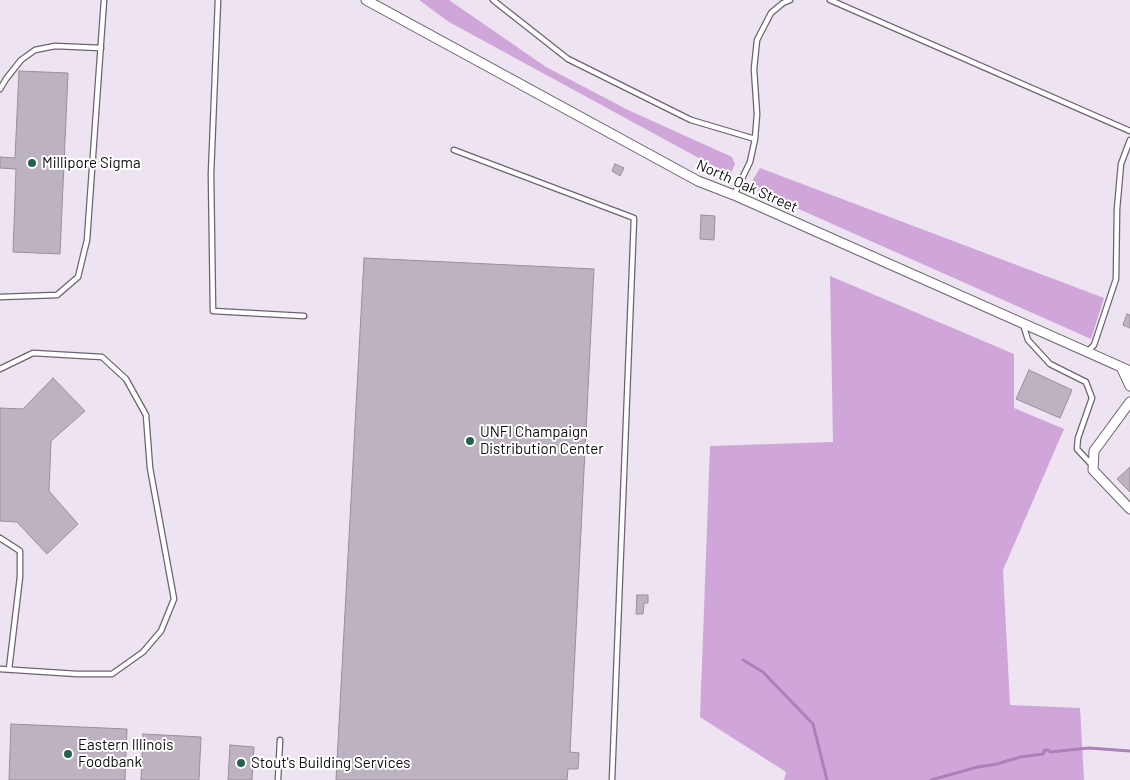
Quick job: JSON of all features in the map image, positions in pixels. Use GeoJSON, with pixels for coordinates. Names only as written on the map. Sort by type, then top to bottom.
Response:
{"type":"FeatureCollection","features":[{"type":"Feature","properties":{"kind":"street","name":"North Oak Street"},"geometry":{"type":"LineString","coordinates":[[366,0],[698,181],[1023,322],[1126,370]]}},
{"type":"Feature","properties":{"kind":"street"},"geometry":{"type":"LineString","coordinates":[[1126,370],[1130,386]]}},
{"type":"Feature","properties":{"kind":"street"},"geometry":{"type":"LineString","coordinates":[[1130,402],[1094,451],[1093,467],[1093,470],[1130,509]]}},
{"type":"Feature","properties":{"kind":"lane"},"geometry":{"type":"LineString","coordinates":[[0,297],[57,295],[78,277],[87,240],[104,0]]}},
{"type":"Feature","properties":{"kind":"lane"},"geometry":{"type":"LineString","coordinates":[[218,0],[211,174],[214,310],[304,316]]}},
{"type":"Feature","properties":{"kind":"lane"},"geometry":{"type":"LineString","coordinates":[[493,0],[568,59],[691,120],[755,139]]}},
{"type":"Feature","properties":{"kind":"lane"},"geometry":{"type":"LineString","coordinates":[[734,195],[750,162],[755,139],[757,114],[754,69],[757,40],[771,14],[783,3],[790,0]]}},
{"type":"Feature","properties":{"kind":"lane"},"geometry":{"type":"LineString","coordinates":[[830,0],[1130,131]]}},
{"type":"Feature","properties":{"kind":"lane"},"geometry":{"type":"LineString","coordinates":[[0,89],[21,60],[35,50],[55,46],[101,48]]}},
{"type":"Feature","properties":{"kind":"lane"},"geometry":{"type":"LineString","coordinates":[[1087,352],[1094,345],[1116,279],[1117,209],[1121,164],[1130,140]]}},
{"type":"Feature","properties":{"kind":"lane"},"geometry":{"type":"LineString","coordinates":[[454,150],[634,218],[612,780]]}},
{"type":"Feature","properties":{"kind":"lane"},"geometry":{"type":"LineString","coordinates":[[1023,322],[1028,340],[1050,364],[1086,382],[1092,398],[1078,438],[1077,449],[1093,467]]}},
{"type":"Feature","properties":{"kind":"lane"},"geometry":{"type":"LineString","coordinates":[[0,369],[33,353],[102,357],[126,379],[146,415],[150,468],[174,599],[161,631],[143,652],[112,674],[77,674],[0,669]]}},
{"type":"Feature","properties":{"kind":"lane"},"geometry":{"type":"LineString","coordinates":[[0,538],[20,551],[20,577],[9,669]]}},
{"type":"Feature","properties":{"kind":"lane"},"geometry":{"type":"LineString","coordinates":[[278,780],[280,740]]}},
{"type":"Feature","properties":{"kind":"shaded area"},"geometry":{"type":"Polygon","coordinates":[[[419,0],[449,0],[546,67],[628,110],[732,157],[735,164],[730,175],[449,22],[419,0]]]}},
{"type":"Feature","properties":{"kind":"shaded area"},"geometry":{"type":"Polygon","coordinates":[[[760,168],[1104,298],[1091,339],[749,186],[760,168]]]}},
{"type":"Feature","properties":{"kind":"shaded area"},"geometry":{"type":"Polygon","coordinates":[[[830,276],[1014,354],[1014,408],[1064,429],[1003,570],[1010,705],[1080,708],[1084,780],[784,780],[786,772],[700,717],[710,446],[833,442],[830,276]]]}},
{"type":"Feature","properties":{"kind":"building","name":"Millipore Sigma"},"geometry":{"type":"Polygon","coordinates":[[[19,71],[68,73],[60,254],[13,252],[16,169],[0,168],[0,157],[15,158],[19,71]]]}},
{"type":"Feature","properties":{"kind":"building"},"geometry":{"type":"Polygon","coordinates":[[[615,164],[624,168],[620,176],[612,171],[615,164]]]}},
{"type":"Feature","properties":{"kind":"building"},"geometry":{"type":"Polygon","coordinates":[[[701,215],[715,216],[714,240],[700,239],[701,215]]]}},
{"type":"Feature","properties":{"kind":"building","name":"UNFI Champaign Distribution Center"},"geometry":{"type":"Polygon","coordinates":[[[364,258],[594,269],[570,752],[579,753],[578,769],[568,769],[567,780],[336,780],[364,258]]]}},
{"type":"Feature","properties":{"kind":"building"},"geometry":{"type":"Polygon","coordinates":[[[1127,314],[1130,315],[1130,328],[1123,325],[1127,314]]]}},
{"type":"Feature","properties":{"kind":"building"},"geometry":{"type":"Polygon","coordinates":[[[1029,370],[1072,390],[1060,418],[1016,399],[1029,370]]]}},
{"type":"Feature","properties":{"kind":"building"},"geometry":{"type":"Polygon","coordinates":[[[53,378],[85,411],[51,441],[49,491],[78,524],[47,554],[17,522],[0,521],[0,408],[23,409],[53,378]]]}},
{"type":"Feature","properties":{"kind":"building"},"geometry":{"type":"Polygon","coordinates":[[[1130,467],[1130,492],[1117,479],[1130,467]]]}},
{"type":"Feature","properties":{"kind":"building"},"geometry":{"type":"Polygon","coordinates":[[[637,595],[648,595],[648,603],[644,603],[643,614],[636,614],[637,595]]]}},
{"type":"Feature","properties":{"kind":"building","name":"Eastern Illinois Foodbank"},"geometry":{"type":"Polygon","coordinates":[[[11,724],[127,729],[125,780],[9,780],[11,724]]]}},
{"type":"Feature","properties":{"kind":"building"},"geometry":{"type":"Polygon","coordinates":[[[143,734],[201,737],[199,780],[141,780],[143,734]]]}},
{"type":"Feature","properties":{"kind":"building","name":"Stout's Building Services"},"geometry":{"type":"Polygon","coordinates":[[[230,745],[254,747],[252,780],[228,780],[230,745]]]}},
{"type":"Feature","properties":{"kind":"waterway"},"geometry":{"type":"LineString","coordinates":[[743,660],[763,672],[813,724],[827,780]]}},
{"type":"Feature","properties":{"kind":"waterway"},"geometry":{"type":"LineString","coordinates":[[931,780],[1020,757],[1043,754],[1045,750],[1050,752],[1089,748],[1130,751]]}},
{"type":"Feature","properties":{"kind":"place","name":"Millipore Sigma"},"geometry":{"type":"Point","coordinates":[32,163]}},
{"type":"Feature","properties":{"kind":"place","name":"UNFI Champaign Distribution Center"},"geometry":{"type":"Point","coordinates":[470,441]}},
{"type":"Feature","properties":{"kind":"place","name":"Eastern Illinois Foodbank"},"geometry":{"type":"Point","coordinates":[68,754]}},
{"type":"Feature","properties":{"kind":"place","name":"Stout's Building Services"},"geometry":{"type":"Point","coordinates":[241,763]}}]}
